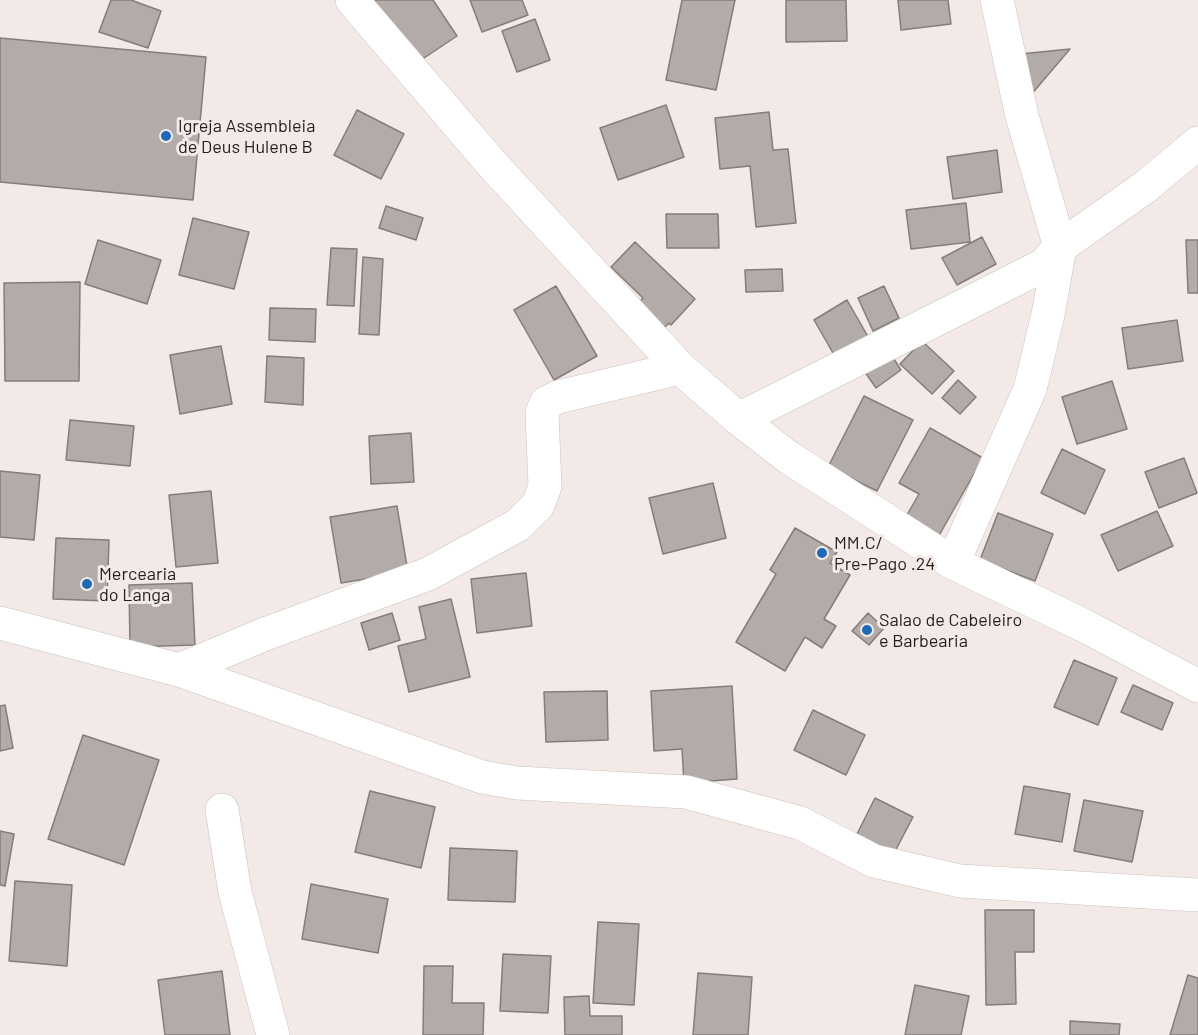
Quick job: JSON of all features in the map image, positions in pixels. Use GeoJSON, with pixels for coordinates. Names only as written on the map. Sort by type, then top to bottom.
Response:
{"type":"FeatureCollection","features":[{"type":"Feature","properties":{"kind":"street"},"geometry":{"type":"LineString","coordinates":[[352,0],[492,164],[680,368],[739,419],[788,457],[953,563],[1083,625],[1198,686]]}},
{"type":"Feature","properties":{"kind":"street"},"geometry":{"type":"LineString","coordinates":[[953,563],[1030,389],[1048,315],[1060,247],[1022,116],[997,0]]}},
{"type":"Feature","properties":{"kind":"street"},"geometry":{"type":"LineString","coordinates":[[739,419],[1044,265],[1060,247],[1145,187],[1198,143]]}},
{"type":"Feature","properties":{"kind":"street"},"geometry":{"type":"LineString","coordinates":[[179,670],[265,634],[428,574],[518,525],[538,505],[544,486],[542,413],[546,403],[558,397],[680,368]]}},
{"type":"Feature","properties":{"kind":"street"},"geometry":{"type":"LineString","coordinates":[[0,623],[179,670],[482,777],[517,783],[686,792],[800,823],[874,861],[960,881],[1198,895]]}},
{"type":"Feature","properties":{"kind":"street"},"geometry":{"type":"LineString","coordinates":[[222,810],[235,892],[273,1035]]}},
{"type":"Feature","properties":{"kind":"building"},"geometry":{"type":"Polygon","coordinates":[[[111,0],[131,0],[161,11],[148,48],[99,32],[111,0]]]}},
{"type":"Feature","properties":{"kind":"building"},"geometry":{"type":"Polygon","coordinates":[[[371,0],[433,0],[457,36],[415,64],[371,0]]]}},
{"type":"Feature","properties":{"kind":"building"},"geometry":{"type":"Polygon","coordinates":[[[470,0],[522,0],[528,15],[482,32],[470,0]]]}},
{"type":"Feature","properties":{"kind":"building"},"geometry":{"type":"Polygon","coordinates":[[[682,0],[735,0],[716,90],[666,80],[682,0]]]}},
{"type":"Feature","properties":{"kind":"building"},"geometry":{"type":"Polygon","coordinates":[[[786,0],[846,0],[847,41],[786,42],[786,0]]]}},
{"type":"Feature","properties":{"kind":"building"},"geometry":{"type":"Polygon","coordinates":[[[898,0],[948,0],[951,24],[901,30],[898,0]]]}},
{"type":"Feature","properties":{"kind":"building"},"geometry":{"type":"Polygon","coordinates":[[[535,19],[550,60],[517,72],[502,31],[535,19]]]}},
{"type":"Feature","properties":{"kind":"building"},"geometry":{"type":"Polygon","coordinates":[[[0,38],[206,57],[193,200],[0,182],[0,38]]]}},
{"type":"Feature","properties":{"kind":"building"},"geometry":{"type":"Polygon","coordinates":[[[1070,49],[1024,103],[1020,54],[1070,49]]]}},
{"type":"Feature","properties":{"kind":"building"},"geometry":{"type":"Polygon","coordinates":[[[666,105],[684,157],[618,180],[600,128],[666,105]]]}},
{"type":"Feature","properties":{"kind":"building"},"geometry":{"type":"Polygon","coordinates":[[[357,110],[404,134],[381,179],[334,155],[357,110]]]}},
{"type":"Feature","properties":{"kind":"building"},"geometry":{"type":"Polygon","coordinates":[[[769,112],[773,150],[788,149],[796,223],[756,227],[750,166],[720,169],[715,118],[769,112]]]}},
{"type":"Feature","properties":{"kind":"building"},"geometry":{"type":"Polygon","coordinates":[[[997,150],[1002,192],[953,199],[947,157],[997,150]]]}},
{"type":"Feature","properties":{"kind":"building"},"geometry":{"type":"Polygon","coordinates":[[[966,203],[970,242],[911,249],[906,210],[966,203]]]}},
{"type":"Feature","properties":{"kind":"building"},"geometry":{"type":"Polygon","coordinates":[[[386,206],[423,218],[416,240],[379,228],[386,206]]]}},
{"type":"Feature","properties":{"kind":"building"},"geometry":{"type":"Polygon","coordinates":[[[666,214],[718,214],[719,248],[667,248],[666,214]]]}},
{"type":"Feature","properties":{"kind":"building"},"geometry":{"type":"Polygon","coordinates":[[[193,218],[249,232],[234,289],[179,275],[193,218]]]}},
{"type":"Feature","properties":{"kind":"building"},"geometry":{"type":"Polygon","coordinates":[[[982,237],[996,264],[957,285],[942,258],[982,237]]]}},
{"type":"Feature","properties":{"kind":"building"},"geometry":{"type":"Polygon","coordinates":[[[98,240],[161,260],[147,304],[85,284],[98,240]]]}},
{"type":"Feature","properties":{"kind":"building"},"geometry":{"type":"Polygon","coordinates":[[[1186,240],[1198,240],[1198,293],[1188,293],[1186,240]]]}},
{"type":"Feature","properties":{"kind":"building"},"geometry":{"type":"Polygon","coordinates":[[[635,242],[695,299],[671,325],[669,323],[656,336],[631,311],[643,298],[611,267],[635,242]]]}},
{"type":"Feature","properties":{"kind":"building"},"geometry":{"type":"Polygon","coordinates":[[[331,248],[357,249],[354,306],[327,305],[331,248]]]}},
{"type":"Feature","properties":{"kind":"building"},"geometry":{"type":"Polygon","coordinates":[[[363,257],[383,259],[379,335],[359,334],[363,257]]]}},
{"type":"Feature","properties":{"kind":"building"},"geometry":{"type":"Polygon","coordinates":[[[782,269],[783,291],[746,292],[745,270],[782,269]]]}},
{"type":"Feature","properties":{"kind":"building"},"geometry":{"type":"Polygon","coordinates":[[[80,282],[79,381],[5,381],[4,283],[80,282]]]}},
{"type":"Feature","properties":{"kind":"building"},"geometry":{"type":"Polygon","coordinates":[[[556,286],[597,356],[554,380],[514,310],[556,286]]]}},
{"type":"Feature","properties":{"kind":"building"},"geometry":{"type":"Polygon","coordinates":[[[884,286],[899,318],[873,331],[858,298],[884,286]]]}},
{"type":"Feature","properties":{"kind":"building"},"geometry":{"type":"Polygon","coordinates":[[[847,300],[870,340],[837,360],[814,320],[847,300]]]}},
{"type":"Feature","properties":{"kind":"building"},"geometry":{"type":"Polygon","coordinates":[[[270,308],[316,309],[315,342],[269,340],[270,308]]]}},
{"type":"Feature","properties":{"kind":"building"},"geometry":{"type":"Polygon","coordinates":[[[1177,320],[1183,361],[1128,369],[1122,328],[1177,320]]]}},
{"type":"Feature","properties":{"kind":"building"},"geometry":{"type":"Polygon","coordinates":[[[922,341],[954,371],[932,394],[900,364],[922,341]]]}},
{"type":"Feature","properties":{"kind":"building"},"geometry":{"type":"Polygon","coordinates":[[[221,346],[232,404],[180,414],[170,355],[221,346]]]}},
{"type":"Feature","properties":{"kind":"building"},"geometry":{"type":"Polygon","coordinates":[[[890,353],[901,370],[876,388],[865,372],[890,353]]]}},
{"type":"Feature","properties":{"kind":"building"},"geometry":{"type":"Polygon","coordinates":[[[267,356],[304,358],[303,405],[265,402],[267,356]]]}},
{"type":"Feature","properties":{"kind":"building"},"geometry":{"type":"Polygon","coordinates":[[[958,380],[976,397],[960,414],[942,398],[958,380]]]}},
{"type":"Feature","properties":{"kind":"building"},"geometry":{"type":"Polygon","coordinates":[[[1112,381],[1127,429],[1077,444],[1062,397],[1112,381]]]}},
{"type":"Feature","properties":{"kind":"building"},"geometry":{"type":"Polygon","coordinates":[[[864,396],[913,420],[877,491],[828,467],[864,396]]]}},
{"type":"Feature","properties":{"kind":"building"},"geometry":{"type":"Polygon","coordinates":[[[70,420],[134,426],[130,466],[66,460],[70,420]]]}},
{"type":"Feature","properties":{"kind":"building"},"geometry":{"type":"Polygon","coordinates":[[[930,428],[983,458],[937,539],[904,520],[919,494],[899,483],[930,428]]]}},
{"type":"Feature","properties":{"kind":"building"},"geometry":{"type":"Polygon","coordinates":[[[411,433],[414,482],[371,484],[369,436],[411,433]]]}},
{"type":"Feature","properties":{"kind":"building"},"geometry":{"type":"Polygon","coordinates":[[[1062,449],[1105,470],[1085,514],[1041,493],[1062,449]]]}},
{"type":"Feature","properties":{"kind":"building"},"geometry":{"type":"Polygon","coordinates":[[[1184,458],[1197,493],[1159,508],[1145,472],[1184,458]]]}},
{"type":"Feature","properties":{"kind":"building"},"geometry":{"type":"Polygon","coordinates":[[[0,471],[40,475],[34,540],[0,537],[0,471]]]}},
{"type":"Feature","properties":{"kind":"building"},"geometry":{"type":"Polygon","coordinates":[[[713,483],[726,538],[663,554],[649,498],[713,483]]]}},
{"type":"Feature","properties":{"kind":"building"},"geometry":{"type":"Polygon","coordinates":[[[211,491],[218,563],[176,567],[169,495],[211,491]]]}},
{"type":"Feature","properties":{"kind":"building"},"geometry":{"type":"Polygon","coordinates":[[[397,506],[408,572],[341,583],[330,517],[397,506]]]}},
{"type":"Feature","properties":{"kind":"building"},"geometry":{"type":"Polygon","coordinates":[[[1157,511],[1173,546],[1118,571],[1101,535],[1157,511]]]}},
{"type":"Feature","properties":{"kind":"building"},"geometry":{"type":"Polygon","coordinates":[[[998,513],[1053,534],[1035,581],[980,560],[998,513]]]}},
{"type":"Feature","properties":{"kind":"building"},"geometry":{"type":"Polygon","coordinates":[[[795,528],[837,552],[830,563],[850,575],[824,619],[836,626],[822,648],[805,637],[785,671],[736,642],[776,574],[770,570],[795,528]]]}},
{"type":"Feature","properties":{"kind":"building"},"geometry":{"type":"Polygon","coordinates":[[[56,538],[109,540],[107,601],[53,599],[56,538]]]}},
{"type":"Feature","properties":{"kind":"building"},"geometry":{"type":"Polygon","coordinates":[[[526,573],[532,626],[477,633],[471,579],[526,573]]]}},
{"type":"Feature","properties":{"kind":"building"},"geometry":{"type":"Polygon","coordinates":[[[192,583],[195,645],[130,647],[129,585],[192,583]]]}},
{"type":"Feature","properties":{"kind":"building"},"geometry":{"type":"Polygon","coordinates":[[[451,599],[470,677],[409,692],[398,646],[426,639],[419,607],[451,599]]]}},
{"type":"Feature","properties":{"kind":"building"},"geometry":{"type":"Polygon","coordinates":[[[392,613],[400,640],[369,650],[361,623],[392,613]]]}},
{"type":"Feature","properties":{"kind":"building"},"geometry":{"type":"Polygon","coordinates":[[[868,613],[884,628],[869,645],[852,631],[868,613]]]}},
{"type":"Feature","properties":{"kind":"building"},"geometry":{"type":"Polygon","coordinates":[[[1074,660],[1117,678],[1098,725],[1054,707],[1074,660]]]}},
{"type":"Feature","properties":{"kind":"building"},"geometry":{"type":"Polygon","coordinates":[[[1133,685],[1173,703],[1162,730],[1121,712],[1133,685]]]}},
{"type":"Feature","properties":{"kind":"building"},"geometry":{"type":"Polygon","coordinates":[[[732,686],[737,779],[684,783],[682,749],[654,751],[651,691],[732,686]]]}},
{"type":"Feature","properties":{"kind":"building"},"geometry":{"type":"Polygon","coordinates":[[[607,691],[608,740],[546,742],[544,692],[607,691]]]}},
{"type":"Feature","properties":{"kind":"building"},"geometry":{"type":"Polygon","coordinates":[[[5,705],[13,748],[0,751],[0,706],[5,705]]]}},
{"type":"Feature","properties":{"kind":"building"},"geometry":{"type":"Polygon","coordinates":[[[813,710],[865,735],[846,775],[794,750],[813,710]]]}},
{"type":"Feature","properties":{"kind":"building"},"geometry":{"type":"Polygon","coordinates":[[[83,735],[159,760],[124,865],[48,839],[83,735]]]}},
{"type":"Feature","properties":{"kind":"building"},"geometry":{"type":"Polygon","coordinates":[[[1024,786],[1070,794],[1062,842],[1015,834],[1024,786]]]}},
{"type":"Feature","properties":{"kind":"building"},"geometry":{"type":"Polygon","coordinates":[[[370,791],[435,807],[421,868],[355,852],[370,791]]]}},
{"type":"Feature","properties":{"kind":"building"},"geometry":{"type":"Polygon","coordinates":[[[875,798],[913,817],[890,861],[853,842],[875,798]]]}},
{"type":"Feature","properties":{"kind":"building"},"geometry":{"type":"Polygon","coordinates":[[[1084,800],[1143,811],[1132,862],[1074,851],[1084,800]]]}},
{"type":"Feature","properties":{"kind":"building"},"geometry":{"type":"Polygon","coordinates":[[[0,831],[14,834],[5,886],[0,885],[0,831]]]}},
{"type":"Feature","properties":{"kind":"building"},"geometry":{"type":"Polygon","coordinates":[[[450,848],[517,851],[515,902],[448,900],[450,848]]]}},
{"type":"Feature","properties":{"kind":"building"},"geometry":{"type":"Polygon","coordinates":[[[15,881],[72,885],[67,966],[9,961],[15,881]]]}},
{"type":"Feature","properties":{"kind":"building"},"geometry":{"type":"Polygon","coordinates":[[[311,884],[388,899],[378,953],[302,939],[311,884]]]}},
{"type":"Feature","properties":{"kind":"building"},"geometry":{"type":"Polygon","coordinates":[[[985,910],[1034,910],[1034,952],[1015,952],[1016,1004],[986,1005],[985,910]]]}},
{"type":"Feature","properties":{"kind":"building"},"geometry":{"type":"Polygon","coordinates":[[[598,922],[639,924],[634,1005],[593,1003],[598,922]]]}},
{"type":"Feature","properties":{"kind":"building"},"geometry":{"type":"Polygon","coordinates":[[[503,954],[551,956],[548,1013],[500,1011],[503,954]]]}},
{"type":"Feature","properties":{"kind":"building"},"geometry":{"type":"Polygon","coordinates":[[[424,966],[453,966],[452,1003],[484,1003],[483,1035],[423,1035],[424,966]]]}},
{"type":"Feature","properties":{"kind":"building"},"geometry":{"type":"Polygon","coordinates":[[[222,971],[230,1035],[165,1035],[158,980],[222,971]]]}},
{"type":"Feature","properties":{"kind":"building"},"geometry":{"type":"Polygon","coordinates":[[[698,973],[752,977],[748,1035],[693,1035],[698,973]]]}},
{"type":"Feature","properties":{"kind":"building"},"geometry":{"type":"Polygon","coordinates":[[[1188,975],[1198,978],[1198,1035],[1170,1035],[1188,975]]]}},
{"type":"Feature","properties":{"kind":"building"},"geometry":{"type":"Polygon","coordinates":[[[915,985],[969,996],[961,1035],[905,1035],[915,985]]]}},
{"type":"Feature","properties":{"kind":"building"},"geometry":{"type":"Polygon","coordinates":[[[589,996],[590,1016],[622,1016],[622,1035],[565,1035],[564,997],[589,996]]]}},
{"type":"Feature","properties":{"kind":"building"},"geometry":{"type":"Polygon","coordinates":[[[1070,1021],[1120,1024],[1119,1035],[1070,1035],[1070,1021]]]}},
{"type":"Feature","properties":{"kind":"place","name":"Igreja Assembleia de Deus Hulene B"},"geometry":{"type":"Point","coordinates":[166,136]}},
{"type":"Feature","properties":{"kind":"place","name":"MM.C/ Pre-Pago .24"},"geometry":{"type":"Point","coordinates":[822,553]}},
{"type":"Feature","properties":{"kind":"place","name":"Mercearia do Langa"},"geometry":{"type":"Point","coordinates":[87,584]}},
{"type":"Feature","properties":{"kind":"place","name":"Salao de Cabeleiro e Barbearia"},"geometry":{"type":"Point","coordinates":[867,630]}}]}
